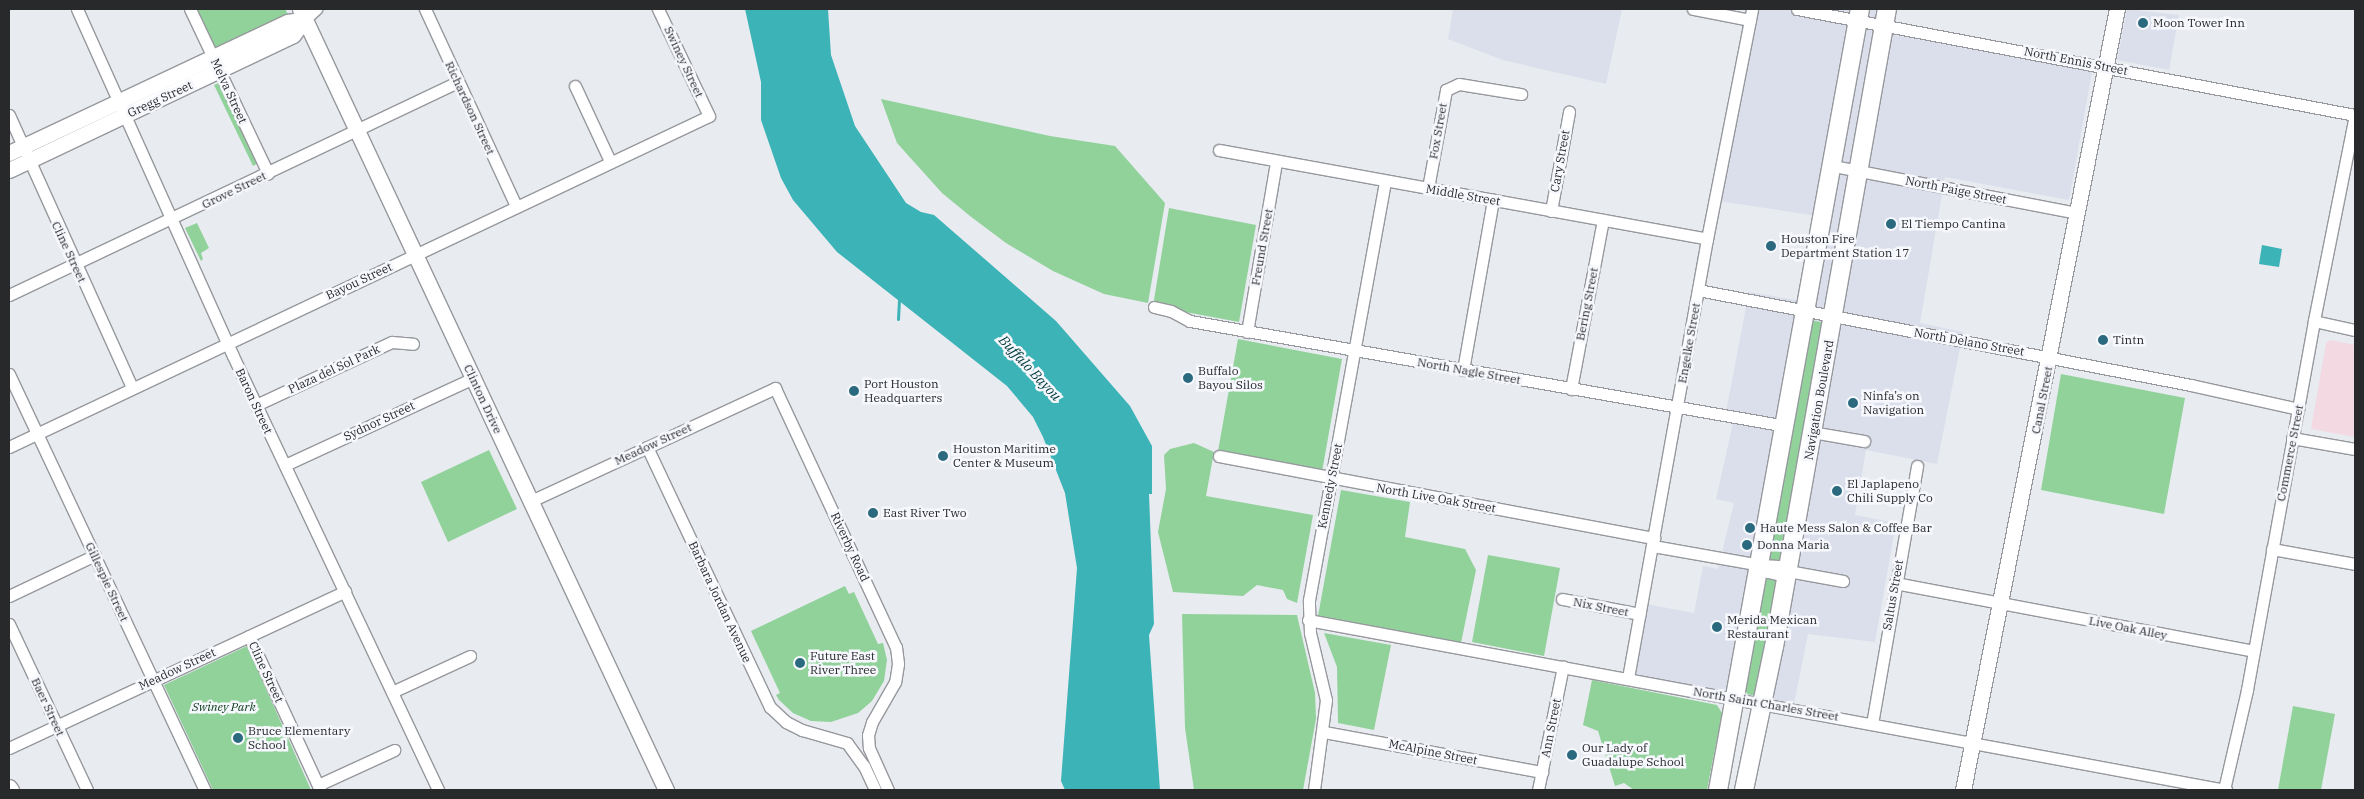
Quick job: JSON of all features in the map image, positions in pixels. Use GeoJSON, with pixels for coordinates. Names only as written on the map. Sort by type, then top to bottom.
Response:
{"type":"FeatureCollection","features":[{"type":"Feature","properties":{"kind":"main road"},"geometry":{"type":"LineString","coordinates":[[1718,790],[1807,312],[1859,14]]}},
{"type":"Feature","properties":{"kind":"main road","name":"Navigation Boulevard"},"geometry":{"type":"LineString","coordinates":[[1744,790],[1763,704],[1788,571],[1886,17]]}},
{"type":"Feature","properties":{"kind":"street","name":"Baron Street"},"geometry":{"type":"LineString","coordinates":[[77,9],[174,219],[256,405],[438,790]]}},
{"type":"Feature","properties":{"kind":"street","name":"Melva Street"},"geometry":{"type":"LineString","coordinates":[[190,9],[268,174]]}},
{"type":"Feature","properties":{"kind":"street","name":"Richardson Street"},"geometry":{"type":"LineString","coordinates":[[425,9],[516,206]]}},
{"type":"Feature","properties":{"kind":"street","name":"Swiney Street"},"geometry":{"type":"LineString","coordinates":[[658,9],[709,116]]}},
{"type":"Feature","properties":{"kind":"street"},"geometry":{"type":"LineString","coordinates":[[1693,9],[1751,14]]}},
{"type":"Feature","properties":{"kind":"street","name":"North Ennis Street"},"geometry":{"type":"LineString","coordinates":[[1798,9],[1886,17],[2106,67],[2355,115]]}},
{"type":"Feature","properties":{"kind":"street","name":"Canal Street"},"geometry":{"type":"LineString","coordinates":[[1963,790],[2002,604],[2117,9]]}},
{"type":"Feature","properties":{"kind":"street","name":"Gregg Street"},"geometry":{"type":"LineString","coordinates":[[9,170],[125,115],[307,12]]}},
{"type":"Feature","properties":{"kind":"street","name":"Clinton Drive"},"geometry":{"type":"LineString","coordinates":[[307,12],[357,130],[666,790]]}},
{"type":"Feature","properties":{"kind":"street","name":"Engelke Street"},"geometry":{"type":"LineString","coordinates":[[1628,678],[1678,409],[1707,239],[1751,14]]}},
{"type":"Feature","properties":{"kind":"street","name":"Gregg Street"},"geometry":{"type":"LineString","coordinates":[[9,153],[119,100],[216,64]]}},
{"type":"Feature","properties":{"kind":"street","name":"Grove Street"},"geometry":{"type":"LineString","coordinates":[[9,295],[174,219],[458,82]]}},
{"type":"Feature","properties":{"kind":"street","name":"Fox Street"},"geometry":{"type":"LineString","coordinates":[[1428,188],[1446,90],[1459,84],[1521,94]]}},
{"type":"Feature","properties":{"kind":"street"},"geometry":{"type":"LineString","coordinates":[[575,86],[610,162]]}},
{"type":"Feature","properties":{"kind":"street","name":"Cary Street"},"geometry":{"type":"LineString","coordinates":[[1551,211],[1569,112]]}},
{"type":"Feature","properties":{"kind":"street","name":"Cline Street"},"geometry":{"type":"LineString","coordinates":[[9,115],[24,146],[27,162],[132,388]]}},
{"type":"Feature","properties":{"kind":"street","name":"Commerce Street"},"geometry":{"type":"LineString","coordinates":[[2225,790],[2254,651],[2314,321],[2355,115]]}},
{"type":"Feature","properties":{"kind":"street","name":"Bayou Street"},"geometry":{"type":"LineString","coordinates":[[9,447],[709,116]]}},
{"type":"Feature","properties":{"kind":"street","name":"Middle Street"},"geometry":{"type":"LineString","coordinates":[[1219,150],[1276,163],[1428,188],[1707,239]]}},
{"type":"Feature","properties":{"kind":"street","name":"Freund Street"},"geometry":{"type":"LineString","coordinates":[[1247,332],[1276,163]]}},
{"type":"Feature","properties":{"kind":"street","name":"North Paige Street"},"geometry":{"type":"LineString","coordinates":[[1833,166],[2078,214]]}},
{"type":"Feature","properties":{"kind":"street","name":"Kennedy Street"},"geometry":{"type":"LineString","coordinates":[[1314,790],[1324,732],[1326,700],[1308,620],[1308,600],[1356,350],[1385,181]]}},
{"type":"Feature","properties":{"kind":"street"},"geometry":{"type":"LineString","coordinates":[[1463,370],[1493,200]]}},
{"type":"Feature","properties":{"kind":"street","name":"Bering Street"},"geometry":{"type":"LineString","coordinates":[[1571,389],[1603,220]]}},
{"type":"Feature","properties":{"kind":"street","name":"North Delano Street"},"geometry":{"type":"LineString","coordinates":[[1698,290],[2050,357],[2298,409]]}},
{"type":"Feature","properties":{"kind":"street","name":"North Nagle Street"},"geometry":{"type":"LineString","coordinates":[[1154,308],[1170,310],[1190,321],[1247,332],[1678,409],[1786,426]]}},
{"type":"Feature","properties":{"kind":"street"},"geometry":{"type":"LineString","coordinates":[[2314,321],[2355,330]]}},
{"type":"Feature","properties":{"kind":"street","name":"Plaza del Sol Park"},"geometry":{"type":"LineString","coordinates":[[256,405],[392,342],[413,344]]}},
{"type":"Feature","properties":{"kind":"street","name":"Gillespie Street"},"geometry":{"type":"LineString","coordinates":[[9,374],[204,790]]}},
{"type":"Feature","properties":{"kind":"street","name":"Sydnor Street"},"geometry":{"type":"LineString","coordinates":[[285,465],[473,378]]}},
{"type":"Feature","properties":{"kind":"street","name":"Meadow Street"},"geometry":{"type":"LineString","coordinates":[[531,501],[775,388]]}},
{"type":"Feature","properties":{"kind":"street","name":"Riverby Road"},"geometry":{"type":"LineString","coordinates":[[775,388],[894,642],[897,674],[892,691],[870,726],[868,740],[888,790]]}},
{"type":"Feature","properties":{"kind":"street"},"geometry":{"type":"LineString","coordinates":[[1812,432],[1864,441]]}},
{"type":"Feature","properties":{"kind":"street"},"geometry":{"type":"LineString","coordinates":[[2292,438],[2355,449]]}},
{"type":"Feature","properties":{"kind":"street","name":"Barbara Jordan Avenue"},"geometry":{"type":"LineString","coordinates":[[647,447],[767,702],[786,722],[818,734],[837,738],[851,746],[864,766],[875,790]]}},
{"type":"Feature","properties":{"kind":"street","name":"North Live Oak Street"},"geometry":{"type":"LineString","coordinates":[[1219,456],[1654,542],[1761,565],[1768,572],[1781,574],[1788,571],[1843,581]]}},
{"type":"Feature","properties":{"kind":"street","name":"Saltus Street"},"geometry":{"type":"LineString","coordinates":[[1872,724],[1895,583],[1917,466]]}},
{"type":"Feature","properties":{"kind":"street"},"geometry":{"type":"LineString","coordinates":[[2272,549],[2355,564]]}},
{"type":"Feature","properties":{"kind":"street"},"geometry":{"type":"LineString","coordinates":[[9,596],[95,555]]}},
{"type":"Feature","properties":{"kind":"street"},"geometry":{"type":"LineString","coordinates":[[1895,583],[2002,604]]}},
{"type":"Feature","properties":{"kind":"street","name":"Meadow Street"},"geometry":{"type":"LineString","coordinates":[[9,748],[344,590]]}},
{"type":"Feature","properties":{"kind":"street","name":"Nix Street"},"geometry":{"type":"LineString","coordinates":[[1562,599],[1640,614]]}},
{"type":"Feature","properties":{"kind":"street","name":"Live Oak Alley"},"geometry":{"type":"LineString","coordinates":[[2002,604],[2254,651]]}},
{"type":"Feature","properties":{"kind":"street","name":"North Saint Charles Street"},"geometry":{"type":"LineString","coordinates":[[1308,620],[2225,790]]}},
{"type":"Feature","properties":{"kind":"street","name":"Baer Street"},"geometry":{"type":"LineString","coordinates":[[9,624],[87,790]]}},
{"type":"Feature","properties":{"kind":"street","name":"Cline Street"},"geometry":{"type":"LineString","coordinates":[[249,636],[319,788]]}},
{"type":"Feature","properties":{"kind":"street"},"geometry":{"type":"LineString","coordinates":[[392,692],[470,656]]}},
{"type":"Feature","properties":{"kind":"street","name":"Ann Street"},"geometry":{"type":"LineString","coordinates":[[1538,790],[1563,666]]}},
{"type":"Feature","properties":{"kind":"street","name":"McAlpine Street"},"geometry":{"type":"LineString","coordinates":[[1324,732],[1542,772]]}},
{"type":"Feature","properties":{"kind":"street"},"geometry":{"type":"LineString","coordinates":[[319,788],[394,750]]}},
{"type":"Feature","properties":{"kind":"shaded area"},"geometry":{"type":"Polygon","coordinates":[[[1453,9],[1622,9],[1606,84],[1503,60],[1448,39],[1453,9]]]}},
{"type":"Feature","properties":{"kind":"shaded area"},"geometry":{"type":"Polygon","coordinates":[[[1758,9],[1893,9],[1889,34],[2092,72],[2069,200],[1945,177],[1920,323],[1963,332],[1937,464],[1866,450],[1855,515],[1896,523],[1875,642],[1808,634],[1794,704],[1634,676],[1646,604],[1694,613],[1703,566],[1718,569],[1734,503],[1716,499],[1733,423],[1724,422],[1749,292],[1801,301],[1817,216],[1719,201],[1758,9]]]}},
{"type":"Feature","properties":{"kind":"shaded area"},"geometry":{"type":"Polygon","coordinates":[[[2127,9],[2179,15],[2169,70],[2117,60],[2127,9]]]}},
{"type":"Feature","properties":{"kind":"shaded area"},"geometry":{"type":"Polygon","coordinates":[[[2330,340],[2355,345],[2355,437],[2311,429],[2326,343],[2330,340]]]}},
{"type":"Feature","properties":{"kind":"green space"},"geometry":{"type":"Polygon","coordinates":[[[196,9],[285,9],[289,16],[215,50],[196,9]]]}},
{"type":"Feature","properties":{"kind":"green space"},"geometry":{"type":"Polygon","coordinates":[[[221,82],[260,162],[253,166],[214,85],[221,82]]]}},
{"type":"Feature","properties":{"kind":"green space"},"geometry":{"type":"Polygon","coordinates":[[[881,99],[1050,136],[1115,146],[1165,203],[1148,303],[1104,294],[1053,271],[1006,243],[970,216],[942,193],[897,143],[881,99]]]}},
{"type":"Feature","properties":{"kind":"green space"},"geometry":{"type":"Polygon","coordinates":[[[1169,208],[1256,225],[1239,322],[1153,306],[1169,208]]]}},
{"type":"Feature","properties":{"kind":"green space"},"geometry":{"type":"Polygon","coordinates":[[[197,223],[209,248],[201,253],[203,259],[201,261],[185,228],[197,223]]]}},
{"type":"Feature","properties":{"kind":"green space"},"geometry":{"type":"Polygon","coordinates":[[[1809,320],[1827,323],[1761,697],[1742,693],[1809,320]]]}},
{"type":"Feature","properties":{"kind":"green space"},"geometry":{"type":"Polygon","coordinates":[[[1238,339],[1342,359],[1322,472],[1218,451],[1238,339]]]}},
{"type":"Feature","properties":{"kind":"green space"},"geometry":{"type":"Polygon","coordinates":[[[2061,374],[2185,398],[2164,514],[2041,490],[2061,374]]]}},
{"type":"Feature","properties":{"kind":"green space"},"geometry":{"type":"Polygon","coordinates":[[[1194,443],[1214,452],[1206,496],[1313,515],[1297,603],[1287,599],[1283,590],[1257,585],[1243,596],[1173,592],[1158,532],[1166,489],[1164,455],[1170,449],[1194,443]]]}},
{"type":"Feature","properties":{"kind":"green space"},"geometry":{"type":"Polygon","coordinates":[[[489,450],[517,509],[448,542],[421,482],[489,450]]]}},
{"type":"Feature","properties":{"kind":"green space"},"geometry":{"type":"Polygon","coordinates":[[[1341,490],[1410,502],[1405,537],[1465,549],[1476,570],[1461,643],[1318,616],[1341,490]]]}},
{"type":"Feature","properties":{"kind":"green space"},"geometry":{"type":"Polygon","coordinates":[[[1488,555],[1560,568],[1544,656],[1472,642],[1488,555]]]}},
{"type":"Feature","properties":{"kind":"green space"},"geometry":{"type":"Polygon","coordinates":[[[845,586],[849,594],[854,592],[878,644],[883,643],[887,660],[884,681],[872,701],[858,713],[831,722],[811,721],[793,713],[779,700],[776,695],[780,693],[751,631],[845,586]]]}},
{"type":"Feature","properties":{"kind":"green space"},"geometry":{"type":"Polygon","coordinates":[[[1182,614],[1297,615],[1315,693],[1316,719],[1303,790],[1194,790],[1185,728],[1182,614]]]}},
{"type":"Feature","properties":{"kind":"green space"},"geometry":{"type":"Polygon","coordinates":[[[1324,633],[1391,645],[1374,730],[1338,723],[1337,667],[1324,633]]]}},
{"type":"Feature","properties":{"kind":"green space","name":"Swiney Park"},"geometry":{"type":"Polygon","coordinates":[[[247,646],[311,790],[213,790],[164,685],[247,646]]]}},
{"type":"Feature","properties":{"kind":"green space"},"geometry":{"type":"Polygon","coordinates":[[[1592,680],[1717,705],[1722,713],[1707,790],[1634,790],[1624,783],[1615,786],[1598,731],[1583,725],[1592,680]]]}},
{"type":"Feature","properties":{"kind":"green space"},"geometry":{"type":"Polygon","coordinates":[[[2293,706],[2335,714],[2321,790],[2278,790],[2293,706]]]}},
{"type":"Feature","properties":{"kind":"water","name":"Buffalo Bayou"},"geometry":{"type":"Polygon","coordinates":[[[745,9],[828,9],[831,55],[855,126],[906,203],[921,212],[934,215],[1056,321],[1130,406],[1152,446],[1152,494],[1149,494],[1154,624],[1149,635],[1160,790],[1065,790],[1061,781],[1077,568],[1065,493],[1043,437],[1033,417],[1007,386],[837,252],[793,200],[781,178],[761,120],[761,82],[745,9]]]}},
{"type":"Feature","properties":{"kind":"water"},"geometry":{"type":"Polygon","coordinates":[[[2262,245],[2282,249],[2279,267],[2259,264],[2262,245]]]}},
{"type":"Feature","properties":{"kind":"waterway"},"geometry":{"type":"LineString","coordinates":[[898,319],[899,297]]}},
{"type":"Feature","properties":{"kind":"place","name":"Moon Tower Inn"},"geometry":{"type":"Point","coordinates":[2143,23]}},
{"type":"Feature","properties":{"kind":"place","name":"El Tiempo Cantina"},"geometry":{"type":"Point","coordinates":[1891,224]}},
{"type":"Feature","properties":{"kind":"place","name":"Houston Fire Department Station 17"},"geometry":{"type":"Point","coordinates":[1771,246]}},
{"type":"Feature","properties":{"kind":"place","name":"Tintn"},"geometry":{"type":"Point","coordinates":[2103,340]}},
{"type":"Feature","properties":{"kind":"place","name":"Buffalo Bayou Silos"},"geometry":{"type":"Point","coordinates":[1188,378]}},
{"type":"Feature","properties":{"kind":"place","name":"Port Houston Headquarters"},"geometry":{"type":"Point","coordinates":[854,391]}},
{"type":"Feature","properties":{"kind":"place","name":"Ninfa’s on Navigation"},"geometry":{"type":"Point","coordinates":[1853,403]}},
{"type":"Feature","properties":{"kind":"place","name":"Houston Maritime Center & Museum"},"geometry":{"type":"Point","coordinates":[943,456]}},
{"type":"Feature","properties":{"kind":"place","name":"El Japlapeno Chili Supply Co"},"geometry":{"type":"Point","coordinates":[1837,491]}},
{"type":"Feature","properties":{"kind":"place","name":"East River Two"},"geometry":{"type":"Point","coordinates":[873,513]}},
{"type":"Feature","properties":{"kind":"place","name":"Haute Mess Salon & Coffee Bar"},"geometry":{"type":"Point","coordinates":[1750,528]}},
{"type":"Feature","properties":{"kind":"place","name":"Donna Maria"},"geometry":{"type":"Point","coordinates":[1747,545]}},
{"type":"Feature","properties":{"kind":"place","name":"Merida Mexican Restaurant"},"geometry":{"type":"Point","coordinates":[1717,627]}},
{"type":"Feature","properties":{"kind":"place","name":"Future East River Three"},"geometry":{"type":"Point","coordinates":[800,663]}},
{"type":"Feature","properties":{"kind":"place","name":"Bruce Elementary School"},"geometry":{"type":"Point","coordinates":[238,738]}},
{"type":"Feature","properties":{"kind":"place","name":"Our Lady of Guadalupe School"},"geometry":{"type":"Point","coordinates":[1572,755]}}]}
